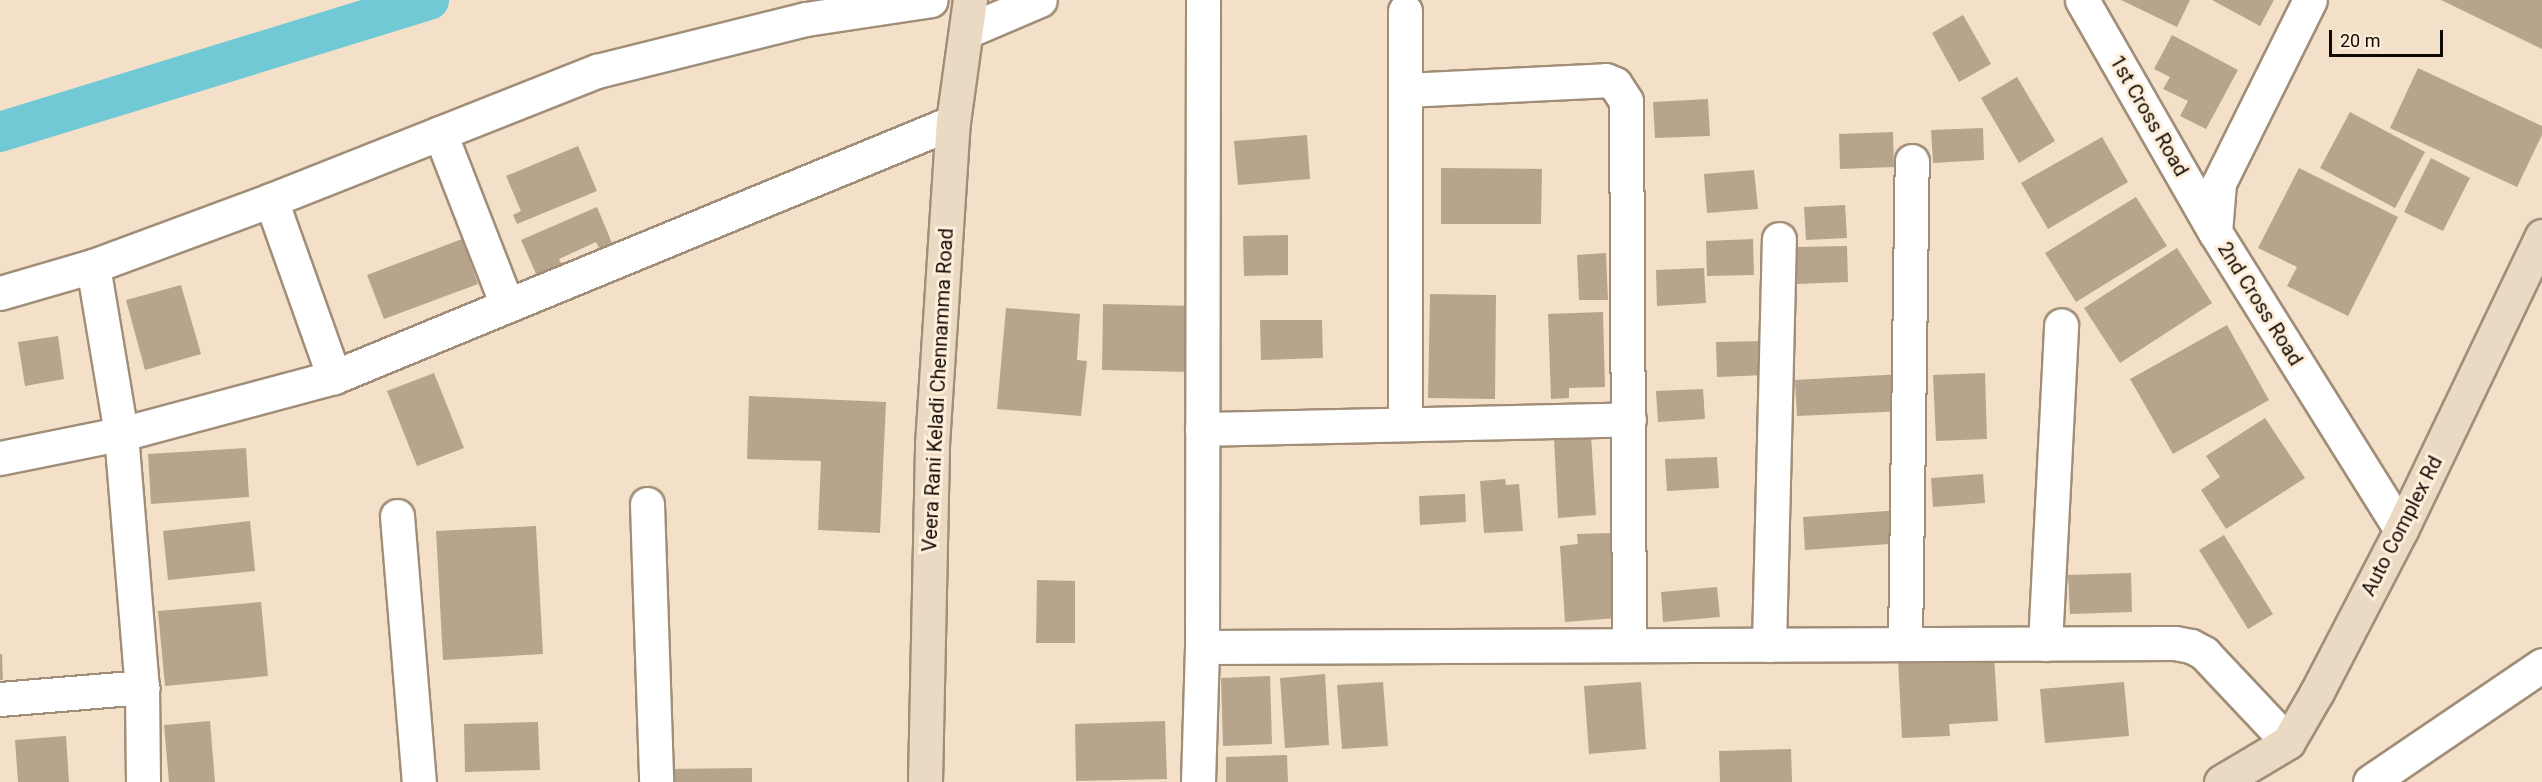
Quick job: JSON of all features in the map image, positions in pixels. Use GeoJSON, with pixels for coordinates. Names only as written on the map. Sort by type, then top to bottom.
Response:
{"type":"FeatureCollection","features":[{"type":"Feature","properties":{"kind":"main road","name":"Veera Rani Keladi Chennamma Road"},"geometry":{"type":"LineString","coordinates":[[925,782],[932,444],[953,122],[969,15]]}},
{"type":"Feature","properties":{"kind":"main road","name":"Auto Complex Rd"},"geometry":{"type":"LineString","coordinates":[[2221,782],[2288,742],[2317,692],[2401,530],[2542,236]]}},
{"type":"Feature","properties":{"kind":"street"},"geometry":{"type":"LineString","coordinates":[[0,293],[93,266],[271,200],[597,71],[806,19],[931,0]]}},
{"type":"Feature","properties":{"kind":"street"},"geometry":{"type":"LineString","coordinates":[[969,15],[1040,0]]}},
{"type":"Feature","properties":{"kind":"street"},"geometry":{"type":"LineString","coordinates":[[1198,782],[1202,646],[1203,0]]}},
{"type":"Feature","properties":{"kind":"street","name":"1st Cross Road"},"geometry":{"type":"LineString","coordinates":[[2082,0],[2215,232]]}},
{"type":"Feature","properties":{"kind":"street","name":"2nd Cross Road"},"geometry":{"type":"LineString","coordinates":[[2310,0],[2219,183],[2215,232],[2401,530]]}},
{"type":"Feature","properties":{"kind":"street"},"geometry":{"type":"LineString","coordinates":[[1405,11],[1406,424]]}},
{"type":"Feature","properties":{"kind":"street"},"geometry":{"type":"LineString","coordinates":[[1405,90],[1606,80],[1615,84],[1626,101],[1629,645]]}},
{"type":"Feature","properties":{"kind":"street"},"geometry":{"type":"LineString","coordinates":[[0,458],[121,434],[334,377],[953,122]]}},
{"type":"Feature","properties":{"kind":"street"},"geometry":{"type":"LineString","coordinates":[[440,133],[507,305]]}},
{"type":"Feature","properties":{"kind":"street"},"geometry":{"type":"LineString","coordinates":[[1905,644],[1912,161]]}},
{"type":"Feature","properties":{"kind":"street"},"geometry":{"type":"LineString","coordinates":[[271,200],[334,377]]}},
{"type":"Feature","properties":{"kind":"street"},"geometry":{"type":"LineString","coordinates":[[1769,645],[1779,239]]}},
{"type":"Feature","properties":{"kind":"street"},"geometry":{"type":"LineString","coordinates":[[93,266],[121,434],[142,687],[143,782]]}},
{"type":"Feature","properties":{"kind":"street"},"geometry":{"type":"LineString","coordinates":[[2045,644],[2061,325]]}},
{"type":"Feature","properties":{"kind":"street"},"geometry":{"type":"LineString","coordinates":[[1202,429],[1629,419]]}},
{"type":"Feature","properties":{"kind":"street"},"geometry":{"type":"LineString","coordinates":[[647,504],[656,782]]}},
{"type":"Feature","properties":{"kind":"street"},"geometry":{"type":"LineString","coordinates":[[397,516],[419,782]]}},
{"type":"Feature","properties":{"kind":"street"},"geometry":{"type":"LineString","coordinates":[[1202,646],[2175,643],[2191,646],[2204,653],[2288,742]]}},
{"type":"Feature","properties":{"kind":"street"},"geometry":{"type":"LineString","coordinates":[[2370,782],[2542,665]]}},
{"type":"Feature","properties":{"kind":"street"},"geometry":{"type":"LineString","coordinates":[[0,699],[142,687]]}},
{"type":"Feature","properties":{"kind":"building"},"geometry":{"type":"Polygon","coordinates":[[[2121,0],[2190,0],[2177,27],[2121,0]]]}},
{"type":"Feature","properties":{"kind":"building"},"geometry":{"type":"Polygon","coordinates":[[[2212,0],[2274,0],[2260,26],[2212,0]]]}},
{"type":"Feature","properties":{"kind":"building"},"geometry":{"type":"Polygon","coordinates":[[[2441,0],[2542,0],[2542,49],[2441,0]]]}},
{"type":"Feature","properties":{"kind":"building"},"geometry":{"type":"Polygon","coordinates":[[[1963,15],[1991,64],[1959,82],[1932,33],[1963,15]]]}},
{"type":"Feature","properties":{"kind":"building"},"geometry":{"type":"Polygon","coordinates":[[[2172,35],[2238,70],[2206,129],[2180,116],[2188,101],[2163,89],[2170,77],[2154,69],[2172,35]]]}},
{"type":"Feature","properties":{"kind":"building"},"geometry":{"type":"Polygon","coordinates":[[[2418,68],[2542,126],[2542,135],[2517,187],[2390,128],[2418,68]]]}},
{"type":"Feature","properties":{"kind":"building"},"geometry":{"type":"Polygon","coordinates":[[[2017,77],[2055,141],[2019,163],[1981,98],[2017,77]]]}},
{"type":"Feature","properties":{"kind":"building"},"geometry":{"type":"Polygon","coordinates":[[[1708,99],[1710,136],[1655,138],[1653,102],[1708,99]]]}},
{"type":"Feature","properties":{"kind":"building"},"geometry":{"type":"Polygon","coordinates":[[[2350,112],[2425,152],[2395,208],[2320,168],[2350,112]]]}},
{"type":"Feature","properties":{"kind":"building"},"geometry":{"type":"Polygon","coordinates":[[[1983,128],[1984,160],[1933,163],[1931,130],[1983,128]]]}},
{"type":"Feature","properties":{"kind":"building"},"geometry":{"type":"Polygon","coordinates":[[[1893,132],[1894,167],[1840,169],[1839,134],[1893,132]]]}},
{"type":"Feature","properties":{"kind":"building"},"geometry":{"type":"Polygon","coordinates":[[[1307,135],[1310,179],[1238,185],[1234,141],[1307,135]]]}},
{"type":"Feature","properties":{"kind":"building"},"geometry":{"type":"Polygon","coordinates":[[[2102,137],[2128,182],[2048,229],[2021,183],[2102,137]]]}},
{"type":"Feature","properties":{"kind":"building"},"geometry":{"type":"Polygon","coordinates":[[[578,146],[597,191],[517,224],[513,215],[521,211],[506,176],[578,146]]]}},
{"type":"Feature","properties":{"kind":"building"},"geometry":{"type":"Polygon","coordinates":[[[2431,158],[2470,178],[2443,231],[2404,212],[2431,158]]]}},
{"type":"Feature","properties":{"kind":"building"},"geometry":{"type":"Polygon","coordinates":[[[1441,168],[1542,169],[1541,224],[1441,224],[1441,168]]]}},
{"type":"Feature","properties":{"kind":"building"},"geometry":{"type":"Polygon","coordinates":[[[2299,168],[2398,217],[2348,316],[2287,286],[2297,267],[2258,248],[2299,168]]]}},
{"type":"Feature","properties":{"kind":"building"},"geometry":{"type":"Polygon","coordinates":[[[1754,170],[1758,209],[1707,213],[1704,174],[1754,170]]]}},
{"type":"Feature","properties":{"kind":"building"},"geometry":{"type":"Polygon","coordinates":[[[2136,197],[2167,246],[2076,302],[2045,253],[2136,197]]]}},
{"type":"Feature","properties":{"kind":"building"},"geometry":{"type":"Polygon","coordinates":[[[1845,205],[1847,238],[1806,240],[1804,207],[1845,205]]]}},
{"type":"Feature","properties":{"kind":"building"},"geometry":{"type":"Polygon","coordinates":[[[597,207],[612,243],[599,248],[596,242],[559,259],[562,265],[537,276],[521,240],[597,207]]]}},
{"type":"Feature","properties":{"kind":"building"},"geometry":{"type":"Polygon","coordinates":[[[1288,235],[1288,275],[1244,276],[1243,236],[1288,235]]]}},
{"type":"Feature","properties":{"kind":"building"},"geometry":{"type":"Polygon","coordinates":[[[462,239],[478,284],[384,319],[367,275],[462,239]]]}},
{"type":"Feature","properties":{"kind":"building"},"geometry":{"type":"Polygon","coordinates":[[[1753,239],[1754,275],[1707,276],[1706,241],[1753,239]]]}},
{"type":"Feature","properties":{"kind":"building"},"geometry":{"type":"Polygon","coordinates":[[[1847,246],[1848,282],[1797,284],[1797,247],[1847,246]]]}},
{"type":"Feature","properties":{"kind":"building"},"geometry":{"type":"Polygon","coordinates":[[[2177,248],[2212,303],[2120,363],[2084,308],[2177,248]]]}},
{"type":"Feature","properties":{"kind":"building"},"geometry":{"type":"Polygon","coordinates":[[[1606,253],[1608,300],[1579,300],[1577,255],[1606,253]]]}},
{"type":"Feature","properties":{"kind":"building"},"geometry":{"type":"Polygon","coordinates":[[[1704,268],[1706,303],[1657,306],[1656,270],[1704,268]]]}},
{"type":"Feature","properties":{"kind":"building"},"geometry":{"type":"Polygon","coordinates":[[[181,285],[201,354],[145,370],[126,300],[181,285]]]}},
{"type":"Feature","properties":{"kind":"building"},"geometry":{"type":"Polygon","coordinates":[[[1430,294],[1496,295],[1495,399],[1428,398],[1430,294]]]}},
{"type":"Feature","properties":{"kind":"building"},"geometry":{"type":"Polygon","coordinates":[[[1103,304],[1193,306],[1192,372],[1102,370],[1103,304]]]}},
{"type":"Feature","properties":{"kind":"building"},"geometry":{"type":"Polygon","coordinates":[[[1006,308],[1080,314],[1077,360],[1087,361],[1081,416],[997,409],[1006,308]]]}},
{"type":"Feature","properties":{"kind":"building"},"geometry":{"type":"Polygon","coordinates":[[[1603,312],[1605,387],[1569,388],[1569,398],[1551,399],[1548,314],[1603,312]]]}},
{"type":"Feature","properties":{"kind":"building"},"geometry":{"type":"Polygon","coordinates":[[[1260,320],[1322,320],[1323,358],[1261,360],[1260,320]]]}},
{"type":"Feature","properties":{"kind":"building"},"geometry":{"type":"Polygon","coordinates":[[[2227,325],[2269,400],[2173,454],[2130,379],[2227,325]]]}},
{"type":"Feature","properties":{"kind":"building"},"geometry":{"type":"Polygon","coordinates":[[[58,336],[64,379],[25,386],[18,342],[58,336]]]}},
{"type":"Feature","properties":{"kind":"building"},"geometry":{"type":"Polygon","coordinates":[[[1765,341],[1766,375],[1717,377],[1716,342],[1765,341]]]}},
{"type":"Feature","properties":{"kind":"building"},"geometry":{"type":"Polygon","coordinates":[[[434,373],[464,448],[417,466],[387,391],[434,373]]]}},
{"type":"Feature","properties":{"kind":"building"},"geometry":{"type":"Polygon","coordinates":[[[1985,373],[1987,439],[1936,441],[1933,375],[1985,373]]]}},
{"type":"Feature","properties":{"kind":"building"},"geometry":{"type":"Polygon","coordinates":[[[1902,374],[1904,411],[1797,416],[1795,380],[1902,374]]]}},
{"type":"Feature","properties":{"kind":"building"},"geometry":{"type":"Polygon","coordinates":[[[1703,389],[1705,419],[1658,422],[1656,391],[1703,389]]]}},
{"type":"Feature","properties":{"kind":"building"},"geometry":{"type":"Polygon","coordinates":[[[749,396],[886,402],[880,533],[818,530],[821,461],[747,459],[749,396]]]}},
{"type":"Feature","properties":{"kind":"building"},"geometry":{"type":"Polygon","coordinates":[[[2265,418],[2305,478],[2226,529],[2201,490],[2220,477],[2206,456],[2265,418]]]}},
{"type":"Feature","properties":{"kind":"building"},"geometry":{"type":"Polygon","coordinates":[[[1591,435],[1596,515],[1558,518],[1554,438],[1591,435]]]}},
{"type":"Feature","properties":{"kind":"building"},"geometry":{"type":"Polygon","coordinates":[[[246,448],[249,497],[151,504],[148,454],[246,448]]]}},
{"type":"Feature","properties":{"kind":"building"},"geometry":{"type":"Polygon","coordinates":[[[1717,457],[1719,488],[1667,491],[1665,459],[1717,457]]]}},
{"type":"Feature","properties":{"kind":"building"},"geometry":{"type":"Polygon","coordinates":[[[1983,474],[1985,503],[1933,507],[1931,478],[1983,474]]]}},
{"type":"Feature","properties":{"kind":"building"},"geometry":{"type":"Polygon","coordinates":[[[1505,479],[1506,485],[1519,484],[1523,531],[1484,533],[1480,481],[1505,479]]]}},
{"type":"Feature","properties":{"kind":"building"},"geometry":{"type":"Polygon","coordinates":[[[1465,494],[1466,522],[1420,525],[1419,496],[1465,494]]]}},
{"type":"Feature","properties":{"kind":"building"},"geometry":{"type":"Polygon","coordinates":[[[1900,510],[1903,543],[1805,550],[1803,517],[1900,510]]]}},
{"type":"Feature","properties":{"kind":"building"},"geometry":{"type":"Polygon","coordinates":[[[250,521],[255,571],[168,580],[163,531],[250,521]]]}},
{"type":"Feature","properties":{"kind":"building"},"geometry":{"type":"Polygon","coordinates":[[[536,526],[543,654],[443,660],[436,531],[536,526]]]}},
{"type":"Feature","properties":{"kind":"building"},"geometry":{"type":"Polygon","coordinates":[[[1611,533],[1617,618],[1565,622],[1560,546],[1578,544],[1577,534],[1611,533]]]}},
{"type":"Feature","properties":{"kind":"building"},"geometry":{"type":"Polygon","coordinates":[[[2224,535],[2273,614],[2248,629],[2199,550],[2224,535]]]}},
{"type":"Feature","properties":{"kind":"building"},"geometry":{"type":"Polygon","coordinates":[[[2131,573],[2132,612],[2070,614],[2068,575],[2131,573]]]}},
{"type":"Feature","properties":{"kind":"building"},"geometry":{"type":"Polygon","coordinates":[[[1037,580],[1075,581],[1075,643],[1036,643],[1037,580]]]}},
{"type":"Feature","properties":{"kind":"building"},"geometry":{"type":"Polygon","coordinates":[[[1717,587],[1720,617],[1663,622],[1661,592],[1717,587]]]}},
{"type":"Feature","properties":{"kind":"building"},"geometry":{"type":"Polygon","coordinates":[[[261,602],[268,676],[165,686],[158,611],[261,602]]]}},
{"type":"Feature","properties":{"kind":"building"},"geometry":{"type":"Polygon","coordinates":[[[0,654],[2,654],[3,680],[0,680],[0,654]]]}},
{"type":"Feature","properties":{"kind":"building"},"geometry":{"type":"Polygon","coordinates":[[[1994,654],[1998,721],[1949,724],[1950,736],[1902,738],[1898,659],[1994,654]]]}},
{"type":"Feature","properties":{"kind":"building"},"geometry":{"type":"Polygon","coordinates":[[[1325,674],[1329,745],[1285,748],[1280,678],[1325,674]]]}},
{"type":"Feature","properties":{"kind":"building"},"geometry":{"type":"Polygon","coordinates":[[[1270,676],[1272,744],[1223,746],[1221,678],[1270,676]]]}},
{"type":"Feature","properties":{"kind":"building"},"geometry":{"type":"Polygon","coordinates":[[[1383,682],[1388,746],[1342,749],[1337,685],[1383,682]]]}},
{"type":"Feature","properties":{"kind":"building"},"geometry":{"type":"Polygon","coordinates":[[[1641,682],[1646,749],[1589,754],[1584,686],[1641,682]]]}},
{"type":"Feature","properties":{"kind":"building"},"geometry":{"type":"Polygon","coordinates":[[[2124,682],[2129,736],[2045,743],[2040,689],[2124,682]]]}},
{"type":"Feature","properties":{"kind":"building"},"geometry":{"type":"Polygon","coordinates":[[[210,721],[215,782],[169,782],[164,725],[210,721]]]}},
{"type":"Feature","properties":{"kind":"building"},"geometry":{"type":"Polygon","coordinates":[[[1165,721],[1167,779],[1076,781],[1075,724],[1165,721]]]}},
{"type":"Feature","properties":{"kind":"building"},"geometry":{"type":"Polygon","coordinates":[[[538,722],[540,770],[465,772],[464,724],[538,722]]]}},
{"type":"Feature","properties":{"kind":"building"},"geometry":{"type":"Polygon","coordinates":[[[66,736],[69,782],[18,782],[15,740],[66,736]]]}},
{"type":"Feature","properties":{"kind":"building"},"geometry":{"type":"Polygon","coordinates":[[[1791,749],[1792,782],[1720,782],[1719,751],[1791,749]]]}},
{"type":"Feature","properties":{"kind":"building"},"geometry":{"type":"Polygon","coordinates":[[[1287,755],[1288,782],[1226,782],[1226,757],[1287,755]]]}},
{"type":"Feature","properties":{"kind":"building"},"geometry":{"type":"Polygon","coordinates":[[[752,768],[752,782],[666,782],[665,769],[752,768]]]}},
{"type":"Feature","properties":{"kind":"waterway"},"geometry":{"type":"LineString","coordinates":[[0,132],[429,0]]}}]}
